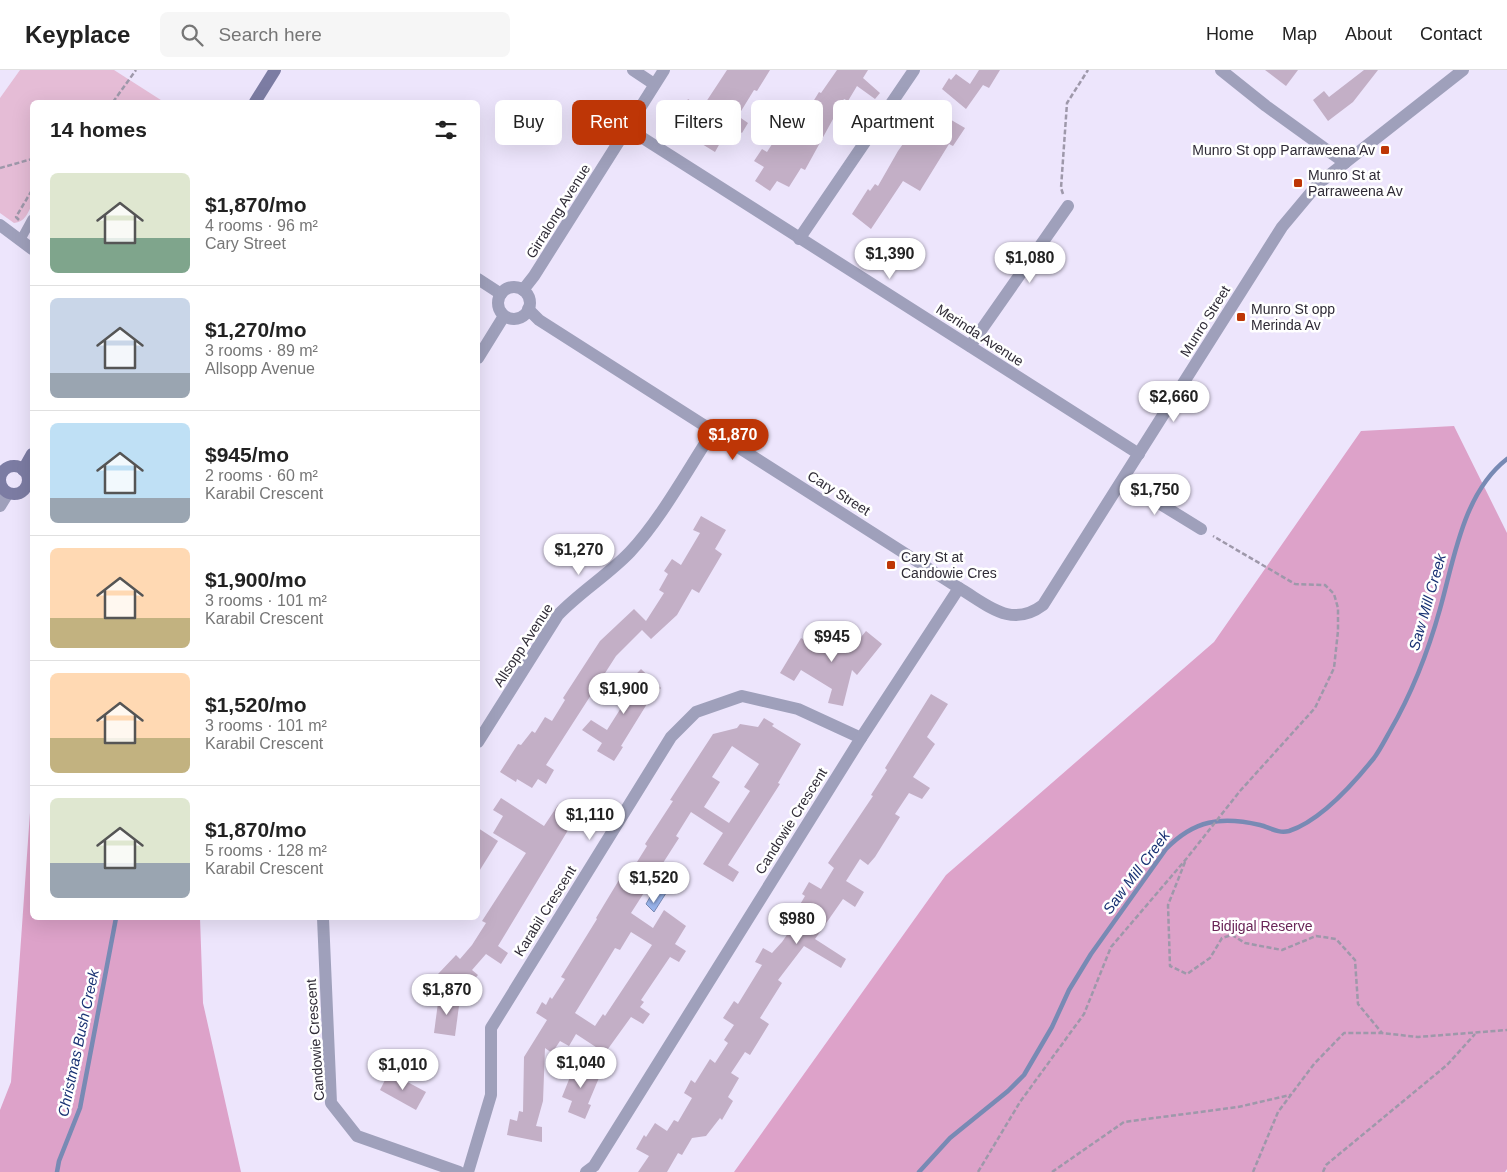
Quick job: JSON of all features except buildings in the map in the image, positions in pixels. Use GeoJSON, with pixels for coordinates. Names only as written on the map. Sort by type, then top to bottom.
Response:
{"type":"FeatureCollection","features":[{"type":"Feature","properties":{"kind":"street"},"geometry":{"type":"LineString","coordinates":[[256,100],[275,70]]}},
{"type":"Feature","properties":{"kind":"street"},"geometry":{"type":"LineString","coordinates":[[632,70],[654,84]]}},
{"type":"Feature","properties":{"kind":"street","name":"Girralong Avenue"},"geometry":{"type":"LineString","coordinates":[[644,100],[664,70]]}},
{"type":"Feature","properties":{"kind":"street"},"geometry":{"type":"LineString","coordinates":[[799,239],[914,70]]}},
{"type":"Feature","properties":{"kind":"street"},"geometry":{"type":"LineString","coordinates":[[1221,70],[1266,106],[1345,163]]}},
{"type":"Feature","properties":{"kind":"street","name":"Munro Street"},"geometry":{"type":"LineString","coordinates":[[958,588],[1005,615],[1023,616],[1043,605],[1282,226],[1318,184],[1463,70]]}},
{"type":"Feature","properties":{"kind":"street","name":"Merinda Avenue"},"geometry":{"type":"LineString","coordinates":[[646,140],[1139,454]]}},
{"type":"Feature","properties":{"kind":"street","name":"Girralong Avenue"},"geometry":{"type":"LineString","coordinates":[[522,290],[534,276],[616,145]]}},
{"type":"Feature","properties":{"kind":"street"},"geometry":{"type":"LineString","coordinates":[[970,346],[1068,206]]}},
{"type":"Feature","properties":{"kind":"street"},"geometry":{"type":"LineString","coordinates":[[0,225],[30,248]]}},
{"type":"Feature","properties":{"kind":"street"},"geometry":{"type":"LineString","coordinates":[[480,280],[501,294]]}},
{"type":"Feature","properties":{"kind":"street"},"geometry":{"type":"LineString","coordinates":[[514,287],[522,290],[530,302],[528,309],[522,317],[515,319],[504,316],[498,306],[501,294],[514,287]]}},
{"type":"Feature","properties":{"kind":"street","name":"Cary Street"},"geometry":{"type":"LineString","coordinates":[[528,309],[539,320],[958,588]]}},
{"type":"Feature","properties":{"kind":"street"},"geometry":{"type":"LineString","coordinates":[[480,355],[504,316]]}},
{"type":"Feature","properties":{"kind":"street","name":"Allsopp Avenue"},"geometry":{"type":"LineString","coordinates":[[480,739],[558,615],[572,599],[629,553],[644,535],[712,431]]}},
{"type":"Feature","properties":{"kind":"street"},"geometry":{"type":"LineString","coordinates":[[23,470],[30,458]]}},
{"type":"Feature","properties":{"kind":"street"},"geometry":{"type":"LineString","coordinates":[[15,466],[23,470],[27,477],[26,486],[16,494],[8,492],[0,483],[1,471],[15,466]]}},
{"type":"Feature","properties":{"kind":"street"},"geometry":{"type":"LineString","coordinates":[[1123,480],[1201,529]]}},
{"type":"Feature","properties":{"kind":"street"},"geometry":{"type":"LineString","coordinates":[[0,506],[8,492]]}},
{"type":"Feature","properties":{"kind":"street","name":"Candowie Crescent"},"geometry":{"type":"LineString","coordinates":[[586,1172],[594,1166],[958,588]]}},
{"type":"Feature","properties":{"kind":"street","name":"Karabil Crescent"},"geometry":{"type":"LineString","coordinates":[[468,1172],[490,1096],[491,1028],[671,736],[696,712],[742,696],[798,709],[862,738]]}},
{"type":"Feature","properties":{"kind":"street","name":"Candowie Crescent"},"geometry":{"type":"LineString","coordinates":[[323,920],[331,1103],[357,1136],[459,1172]]}},
{"type":"Feature","properties":{"kind":"lane"},"geometry":{"type":"LineString","coordinates":[[20,241],[30,223]]}},
{"type":"Feature","properties":{"kind":"path"},"geometry":{"type":"LineString","coordinates":[[114,100],[136,70]]}},
{"type":"Feature","properties":{"kind":"path"},"geometry":{"type":"LineString","coordinates":[[1068,206],[1061,188],[1067,103],[1088,70]]}},
{"type":"Feature","properties":{"kind":"path"},"geometry":{"type":"LineString","coordinates":[[0,168],[30,160]]}},
{"type":"Feature","properties":{"kind":"path"},"geometry":{"type":"LineString","coordinates":[[978,1172],[1020,1102],[1084,1014],[1111,947],[1187,858],[1240,791],[1315,708],[1334,668],[1338,608],[1334,594],[1325,585],[1295,584],[1201,529]]}},
{"type":"Feature","properties":{"kind":"path"},"geometry":{"type":"LineString","coordinates":[[1187,858],[1168,905],[1170,966],[1187,974],[1210,958],[1222,938],[1232,935],[1245,943],[1282,950],[1316,936],[1336,939],[1355,960],[1358,1004],[1382,1033]]}},
{"type":"Feature","properties":{"kind":"path"},"geometry":{"type":"LineString","coordinates":[[1253,1172],[1278,1112],[1314,1064],[1344,1032],[1382,1033],[1418,1037],[1507,1030]]}},
{"type":"Feature","properties":{"kind":"path"},"geometry":{"type":"LineString","coordinates":[[1322,1172],[1326,1165],[1447,1065],[1476,1033]]}},
{"type":"Feature","properties":{"kind":"path"},"geometry":{"type":"LineString","coordinates":[[1052,1172],[1124,1122],[1238,1107],[1291,1095]]}},
{"type":"Feature","properties":{"kind":"shaded area"},"geometry":{"type":"Polygon","coordinates":[[[20,70],[114,70],[161,100],[30,100],[30,209],[23,219],[14,223],[0,213],[0,98],[20,70]]]}},
{"type":"Feature","properties":{"kind":"green space","name":"Bidjigal Reserve"},"geometry":{"type":"Polygon","coordinates":[[[1454,426],[1507,533],[1507,1169],[1505,1172],[734,1172],[946,875],[1214,642],[1361,431],[1454,426]]]}},
{"type":"Feature","properties":{"kind":"green space"},"geometry":{"type":"Polygon","coordinates":[[[30,812],[30,920],[200,920],[203,1003],[241,1172],[0,1172],[0,1110],[11,1082],[30,812]]]}},
{"type":"Feature","properties":{"kind":"water"},"geometry":{"type":"Polygon","coordinates":[[[657,885],[668,890],[654,912],[646,904],[657,885]]]}},
{"type":"Feature","properties":{"kind":"waterway","name":"Saw Mill Creek"},"geometry":{"type":"LineString","coordinates":[[919,1172],[950,1138],[1008,1091],[1024,1075],[1052,1027],[1069,990],[1091,954],[1166,849],[1176,839],[1198,826],[1221,821],[1246,822],[1277,831],[1289,831],[1313,819],[1336,800],[1366,768],[1378,752],[1398,717],[1419,672],[1435,625],[1462,528],[1470,508],[1492,473],[1507,459]]}},
{"type":"Feature","properties":{"kind":"waterway","name":"Christmas Bush Creek"},"geometry":{"type":"LineString","coordinates":[[57,1172],[59,1161],[80,1108],[116,920]]}},
{"type":"Feature","properties":{"kind":"place","name":"Munro St opp Parraweena Av"},"geometry":{"type":"Point","coordinates":[1385,150]}},
{"type":"Feature","properties":{"kind":"place","name":"Munro St at Parraweena Av"},"geometry":{"type":"Point","coordinates":[1298,183]}},
{"type":"Feature","properties":{"kind":"place","name":"Munro St opp Merinda Av"},"geometry":{"type":"Point","coordinates":[1241,317]}},
{"type":"Feature","properties":{"kind":"place","name":"Cary St at Candowie Cres"},"geometry":{"type":"Point","coordinates":[891,565]}}]}
